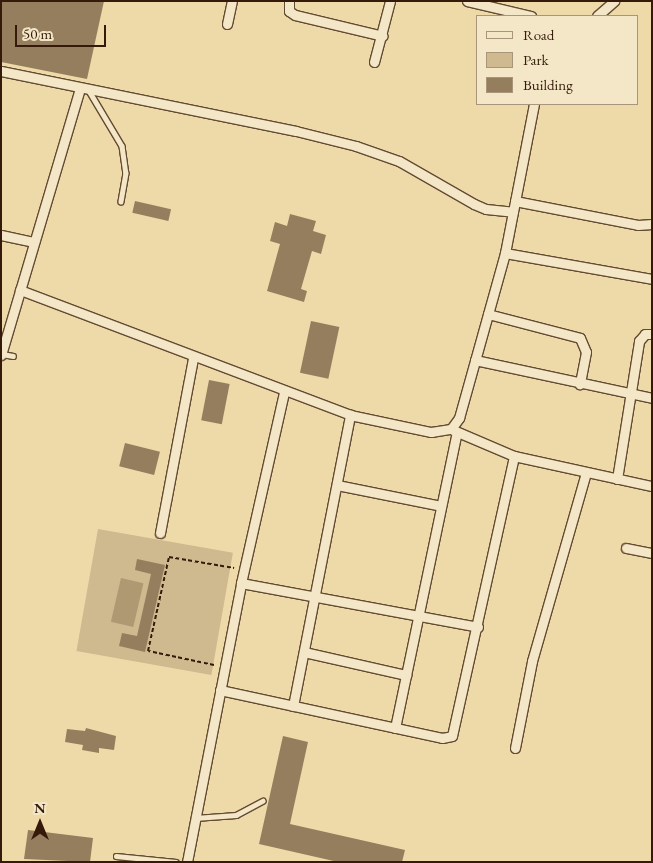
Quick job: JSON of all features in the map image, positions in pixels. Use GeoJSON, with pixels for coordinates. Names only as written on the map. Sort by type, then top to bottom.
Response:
{"type":"FeatureCollection","features":[{"type":"Feature","properties":{"kind":"street"},"geometry":{"type":"LineString","coordinates":[[227,24],[232,1]]}},
{"type":"Feature","properties":{"kind":"street"},"geometry":{"type":"LineString","coordinates":[[289,1],[289,11],[295,15],[383,36]]}},
{"type":"Feature","properties":{"kind":"street"},"geometry":{"type":"LineString","coordinates":[[374,62],[383,36],[390,1]]}},
{"type":"Feature","properties":{"kind":"street"},"geometry":{"type":"LineString","coordinates":[[467,1],[527,15]]}},
{"type":"Feature","properties":{"kind":"street"},"geometry":{"type":"LineString","coordinates":[[597,15],[614,1]]}},
{"type":"Feature","properties":{"kind":"street"},"geometry":{"type":"LineString","coordinates":[[1,71],[296,131],[356,146],[399,161],[474,204],[514,212]]}},
{"type":"Feature","properties":{"kind":"street"},"geometry":{"type":"LineString","coordinates":[[1,354],[34,242],[84,89]]}},
{"type":"Feature","properties":{"kind":"street"},"geometry":{"type":"LineString","coordinates":[[395,728],[441,506],[454,431],[505,253],[534,105]]}},
{"type":"Feature","properties":{"kind":"street"},"geometry":{"type":"LineString","coordinates":[[515,201],[638,225],[652,224]]}},
{"type":"Feature","properties":{"kind":"street"},"geometry":{"type":"LineString","coordinates":[[1,235],[34,242]]}},
{"type":"Feature","properties":{"kind":"street"},"geometry":{"type":"LineString","coordinates":[[505,253],[652,279]]}},
{"type":"Feature","properties":{"kind":"street"},"geometry":{"type":"LineString","coordinates":[[20,290],[194,358],[350,415],[431,432],[454,431],[514,456],[652,486]]}},
{"type":"Feature","properties":{"kind":"street"},"geometry":{"type":"LineString","coordinates":[[488,314],[580,338],[586,352],[580,384]]}},
{"type":"Feature","properties":{"kind":"street"},"geometry":{"type":"LineString","coordinates":[[617,479],[629,394],[639,341],[645,334],[652,334]]}},
{"type":"Feature","properties":{"kind":"street"},"geometry":{"type":"LineString","coordinates":[[160,533],[194,358]]}},
{"type":"Feature","properties":{"kind":"street"},"geometry":{"type":"LineString","coordinates":[[475,360],[652,398]]}},
{"type":"Feature","properties":{"kind":"street"},"geometry":{"type":"LineString","coordinates":[[187,862],[241,582],[284,392]]}},
{"type":"Feature","properties":{"kind":"street"},"geometry":{"type":"LineString","coordinates":[[293,706],[350,415]]}},
{"type":"Feature","properties":{"kind":"street"},"geometry":{"type":"LineString","coordinates":[[220,690],[442,738],[452,736],[478,627],[514,456]]}},
{"type":"Feature","properties":{"kind":"street"},"geometry":{"type":"LineString","coordinates":[[515,748],[532,661],[586,473]]}},
{"type":"Feature","properties":{"kind":"street"},"geometry":{"type":"LineString","coordinates":[[337,484],[441,506]]}},
{"type":"Feature","properties":{"kind":"street"},"geometry":{"type":"LineString","coordinates":[[626,548],[652,554]]}},
{"type":"Feature","properties":{"kind":"street"},"geometry":{"type":"LineString","coordinates":[[241,582],[478,627]]}},
{"type":"Feature","properties":{"kind":"street"},"geometry":{"type":"LineString","coordinates":[[304,652],[406,675]]}},
{"type":"Feature","properties":{"kind":"lane"},"geometry":{"type":"LineString","coordinates":[[84,89],[122,146],[126,173],[122,202]]}},
{"type":"Feature","properties":{"kind":"lane"},"geometry":{"type":"LineString","coordinates":[[1,354],[12,356]]}},
{"type":"Feature","properties":{"kind":"lane"},"geometry":{"type":"LineString","coordinates":[[195,818],[236,814],[262,801]]}},
{"type":"Feature","properties":{"kind":"lane"},"geometry":{"type":"LineString","coordinates":[[116,856],[176,862]]}},
{"type":"Feature","properties":{"kind":"path"},"geometry":{"type":"LineString","coordinates":[[225,667],[148,651],[169,556],[244,570]]}},
{"type":"Feature","properties":{"kind":"green space"},"geometry":{"type":"Polygon","coordinates":[[[98,529],[233,553],[211,675],[76,651],[98,529]]]}},
{"type":"Feature","properties":{"kind":"shaded area"},"geometry":{"type":"Polygon","coordinates":[[[121,578],[143,583],[133,627],[111,622],[121,578]]]}},
{"type":"Feature","properties":{"kind":"building"},"geometry":{"type":"Polygon","coordinates":[[[1,1],[104,1],[87,79],[1,62],[1,1]]]}},
{"type":"Feature","properties":{"kind":"building"},"geometry":{"type":"Polygon","coordinates":[[[135,201],[171,209],[168,221],[132,213],[135,201]]]}},
{"type":"Feature","properties":{"kind":"building"},"geometry":{"type":"Polygon","coordinates":[[[290,214],[316,221],[313,231],[326,235],[321,254],[312,251],[301,289],[307,291],[304,302],[267,291],[280,244],[270,241],[275,222],[287,226],[290,214]]]}},
{"type":"Feature","properties":{"kind":"building"},"geometry":{"type":"Polygon","coordinates":[[[311,321],[339,327],[328,379],[300,373],[311,321]]]}},
{"type":"Feature","properties":{"kind":"building"},"geometry":{"type":"Polygon","coordinates":[[[209,380],[230,384],[222,424],[201,420],[209,380]]]}},
{"type":"Feature","properties":{"kind":"building"},"geometry":{"type":"Polygon","coordinates":[[[125,443],[160,452],[154,475],[119,466],[125,443]]]}},
{"type":"Feature","properties":{"kind":"building"},"geometry":{"type":"Polygon","coordinates":[[[137,559],[165,565],[145,652],[119,646],[122,633],[137,636],[151,574],[135,570],[137,559]]]}},
{"type":"Feature","properties":{"kind":"building"},"geometry":{"type":"Polygon","coordinates":[[[86,728],[116,736],[114,750],[99,748],[99,753],[82,750],[83,745],[65,742],[67,729],[85,731],[86,728]]]}},
{"type":"Feature","properties":{"kind":"building"},"geometry":{"type":"Polygon","coordinates":[[[283,736],[308,742],[290,824],[405,850],[402,862],[338,862],[259,844],[283,736]]]}},
{"type":"Feature","properties":{"kind":"building"},"geometry":{"type":"Polygon","coordinates":[[[28,830],[93,838],[90,862],[24,859],[28,830]]]}}]}
